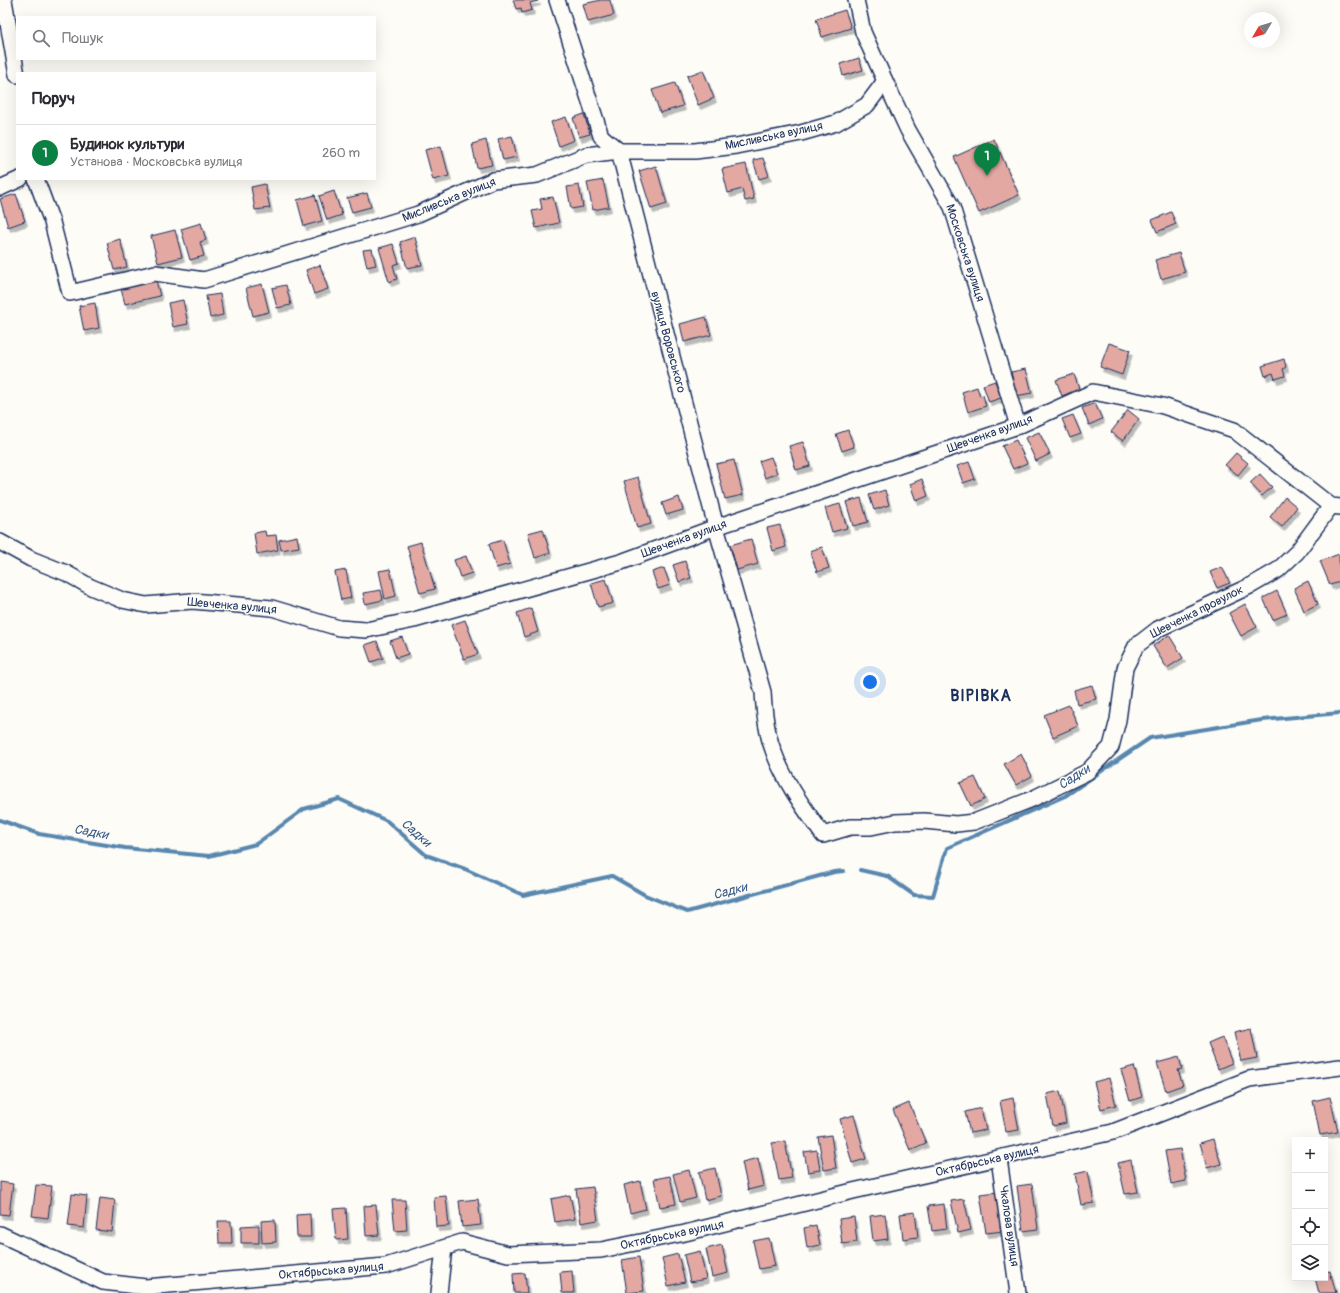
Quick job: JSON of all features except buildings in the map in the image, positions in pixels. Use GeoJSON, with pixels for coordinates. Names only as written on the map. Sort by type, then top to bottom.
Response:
{"type":"FeatureCollection","features":[{"type":"Feature","properties":{"kind":"street"},"geometry":{"type":"LineString","coordinates":[[4,0],[16,72]]}},
{"type":"Feature","properties":{"kind":"street"},"geometry":{"type":"LineString","coordinates":[[557,0],[601,136],[619,151]]}},
{"type":"Feature","properties":{"kind":"street","name":"Московська вулиця"},"geometry":{"type":"LineString","coordinates":[[856,0],[863,32],[885,81],[908,130],[952,207],[1018,426]]}},
{"type":"Feature","properties":{"kind":"street","name":"Мисливська вулиця"},"geometry":{"type":"LineString","coordinates":[[36,180],[52,222],[70,293],[155,273],[204,280],[418,214],[493,180],[537,175],[586,155],[619,151],[695,151],[736,146],[801,133],[836,123],[867,105],[885,81]]}},
{"type":"Feature","properties":{"kind":"street"},"geometry":{"type":"LineString","coordinates":[[586,155],[601,136]]}},
{"type":"Feature","properties":{"kind":"street","name":"вулиця Воровського"},"geometry":{"type":"LineString","coordinates":[[619,151],[716,527],[763,692]]}},
{"type":"Feature","properties":{"kind":"street"},"geometry":{"type":"LineString","coordinates":[[0,188],[18,180]]}},
{"type":"Feature","properties":{"kind":"street","name":"Шевченка вулиця"},"geometry":{"type":"LineString","coordinates":[[0,542],[122,600],[146,605],[192,601],[272,608],[339,628],[366,630],[414,620],[621,562],[716,527],[1018,426],[1093,392],[1163,406],[1234,430],[1336,506]]}},
{"type":"Feature","properties":{"kind":"street","name":"Шевченка провулок"},"geometry":{"type":"LineString","coordinates":[[763,692],[765,720],[773,750],[794,794],[823,835],[850,828],[871,827],[895,822],[924,821],[956,824],[974,822],[1032,799],[1087,772],[1111,747],[1118,720],[1125,668],[1136,646],[1158,629],[1252,585],[1278,570],[1298,552],[1336,506]]}},
{"type":"Feature","properties":{"kind":"street","name":"Октябрьська вулиця"},"geometry":{"type":"LineString","coordinates":[[0,1234],[102,1282],[146,1286],[386,1266],[462,1242],[508,1254],[601,1250],[685,1233],[853,1191],[1113,1132],[1249,1079],[1340,1067]]}},
{"type":"Feature","properties":{"kind":"street","name":"Чкалова вулиця"},"geometry":{"type":"LineString","coordinates":[[999,1159],[1018,1293]]}},
{"type":"Feature","properties":{"kind":"street"},"geometry":{"type":"LineString","coordinates":[[439,1293],[444,1248]]}},
{"type":"Feature","properties":{"kind":"street"},"geometry":{"type":"LineString","coordinates":[[132,1293],[146,1286]]}},
{"type":"Feature","properties":{"kind":"waterway","name":"Садки"},"geometry":{"type":"LineString","coordinates":[[860,870],[887,876],[914,895],[933,896],[947,848],[1065,796],[1150,738],[1262,720],[1340,713]]}},
{"type":"Feature","properties":{"kind":"waterway","name":"Садки"},"geometry":{"type":"LineString","coordinates":[[0,820],[39,834],[125,848],[209,856],[256,844],[304,809],[339,799],[387,821],[426,855],[465,869],[523,895],[612,876],[645,895],[687,912],[834,872],[844,871]]}},
{"type":"Feature","properties":{"kind":"place","name":"Будинок культури"},"geometry":{"type":"Point","coordinates":[987,176]}},
{"type":"Feature","properties":{"kind":"district","name":"ВІРІВКА"},"geometry":{"type":"Point","coordinates":[981,696]}}]}
